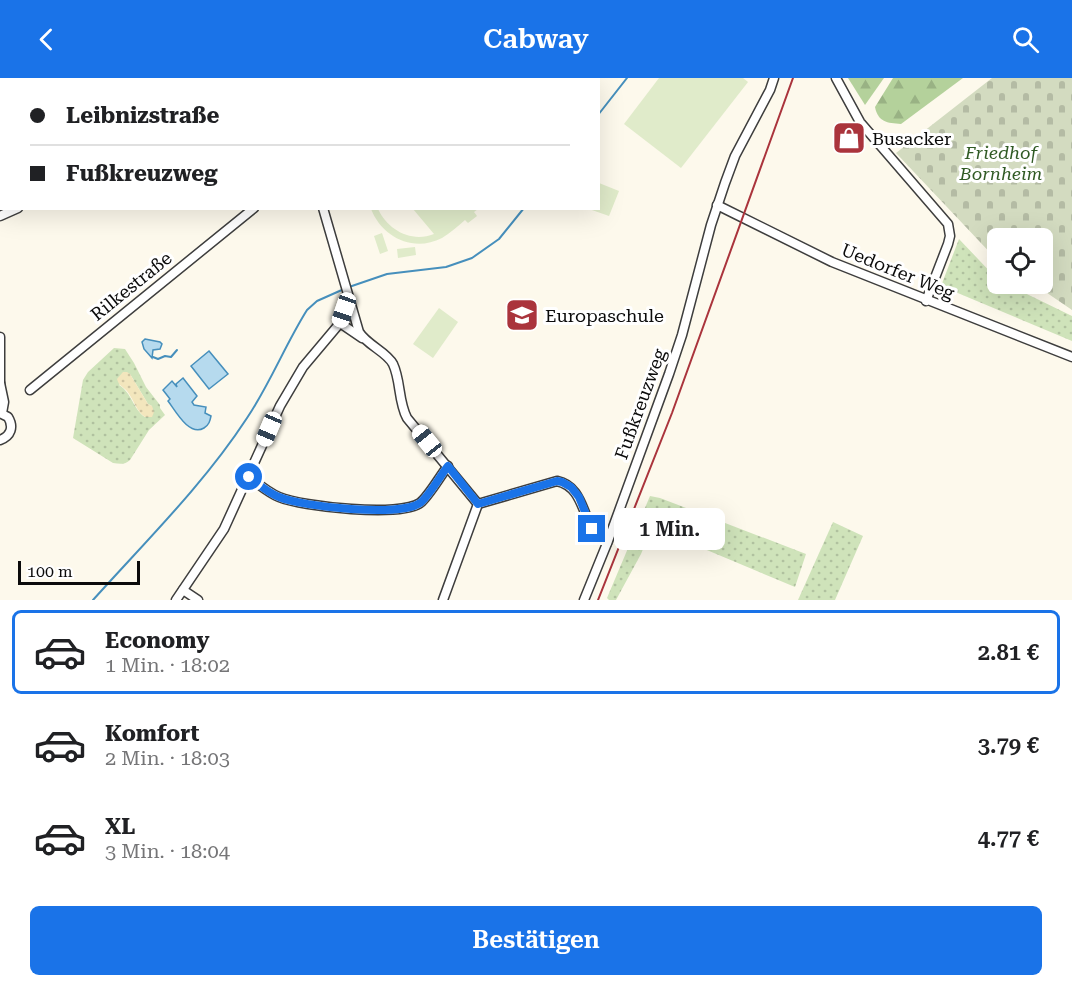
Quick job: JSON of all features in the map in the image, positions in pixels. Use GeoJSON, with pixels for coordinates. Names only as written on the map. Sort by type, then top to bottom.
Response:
{"type":"FeatureCollection","features":[{"type":"Feature","properties":{"kind":"street","name":"Fußkreuzweg"},"geometry":{"type":"LineString","coordinates":[[584,600],[607,543],[682,335],[717,205],[735,156],[774,78]]}},
{"type":"Feature","properties":{"kind":"street"},"geometry":{"type":"LineString","coordinates":[[836,78],[860,122],[948,224],[950,236],[948,244],[926,301]]}},
{"type":"Feature","properties":{"kind":"street","name":"Uedorfer Weg"},"geometry":{"type":"LineString","coordinates":[[717,205],[832,262],[1072,357]]}},
{"type":"Feature","properties":{"kind":"street","name":"Rilkestraße"},"geometry":{"type":"LineString","coordinates":[[30,390],[252,210]]}},
{"type":"Feature","properties":{"kind":"street"},"geometry":{"type":"LineString","coordinates":[[324,210],[356,324],[363,338]]}},
{"type":"Feature","properties":{"kind":"street"},"geometry":{"type":"LineString","coordinates":[[176,600],[224,529],[280,406],[303,368],[340,323],[349,297]]}},
{"type":"Feature","properties":{"kind":"street"},"geometry":{"type":"LineString","coordinates":[[340,323],[392,361],[403,410],[478,504]]}},
{"type":"Feature","properties":{"kind":"street"},"geometry":{"type":"LineString","coordinates":[[0,337],[0,383],[4,402],[1,413],[10,420],[11,427],[9,435],[1,442]]}},
{"type":"Feature","properties":{"kind":"street"},"geometry":{"type":"LineString","coordinates":[[249,477],[277,496],[294,502],[327,508],[404,510],[421,503],[448,466]]}},
{"type":"Feature","properties":{"kind":"street"},"geometry":{"type":"LineString","coordinates":[[478,504],[557,481],[562,482],[571,487],[579,497],[592,529],[607,543]]}},
{"type":"Feature","properties":{"kind":"street"},"geometry":{"type":"LineString","coordinates":[[443,600],[478,504]]}},
{"type":"Feature","properties":{"kind":"street"},"geometry":{"type":"LineString","coordinates":[[183,590],[198,600]]}},
{"type":"Feature","properties":{"kind":"green space"},"geometry":{"type":"Polygon","coordinates":[[[659,78],[743,78],[748,82],[681,168],[624,124],[659,78]]]}},
{"type":"Feature","properties":{"kind":"green space"},"geometry":{"type":"Polygon","coordinates":[[[848,78],[884,78],[865,105],[848,78]]]}},
{"type":"Feature","properties":{"kind":"green space"},"geometry":{"type":"Polygon","coordinates":[[[893,78],[963,78],[901,124],[884,121],[878,116],[875,107],[893,78]]]}},
{"type":"Feature","properties":{"kind":"green space","name":"Friedhof Bornheim"},"geometry":{"type":"Polygon","coordinates":[[[992,78],[1072,78],[1072,310],[1049,294],[1053,294],[1053,228],[987,228],[987,249],[896,153],[992,78]]]}},
{"type":"Feature","properties":{"kind":"green space"},"geometry":{"type":"Polygon","coordinates":[[[600,183],[619,191],[609,216],[592,210],[600,210],[600,183]]]}},
{"type":"Feature","properties":{"kind":"green space"},"geometry":{"type":"Polygon","coordinates":[[[372,210],[379,210],[394,229],[417,237],[434,234],[414,210],[477,210],[474,212],[477,216],[468,223],[465,220],[442,238],[420,244],[400,240],[376,219],[372,210]]]}},
{"type":"Feature","properties":{"kind":"green space"},"geometry":{"type":"Polygon","coordinates":[[[382,233],[388,251],[380,254],[374,236],[382,233]]]}},
{"type":"Feature","properties":{"kind":"green space"},"geometry":{"type":"Polygon","coordinates":[[[959,239],[987,268],[987,294],[1027,294],[1072,316],[1072,341],[941,286],[959,239]]]}},
{"type":"Feature","properties":{"kind":"green space"},"geometry":{"type":"Polygon","coordinates":[[[415,247],[416,255],[398,258],[397,249],[415,247]]]}},
{"type":"Feature","properties":{"kind":"green space"},"geometry":{"type":"Polygon","coordinates":[[[439,308],[458,322],[433,358],[413,344],[439,308]]]}},
{"type":"Feature","properties":{"kind":"green space"},"geometry":{"type":"Polygon","coordinates":[[[114,348],[125,349],[165,415],[149,430],[126,463],[113,463],[73,438],[83,380],[88,372],[114,348]],[[130,374],[119,385],[127,392],[141,414],[145,417],[152,417],[152,406],[148,404],[130,374]]]}},
{"type":"Feature","properties":{"kind":"green space"},"geometry":{"type":"Polygon","coordinates":[[[650,496],[806,554],[795,587],[652,527],[641,554],[616,600],[609,600],[607,598],[650,496]]]}},
{"type":"Feature","properties":{"kind":"green space"},"geometry":{"type":"Polygon","coordinates":[[[833,522],[863,536],[835,600],[798,600],[833,522]]]}},
{"type":"Feature","properties":{"kind":"sand"},"geometry":{"type":"Polygon","coordinates":[[[123,372],[130,374],[148,404],[152,406],[154,412],[152,417],[142,415],[127,391],[119,383],[117,379],[123,372]]]}},
{"type":"Feature","properties":{"kind":"water"},"geometry":{"type":"Polygon","coordinates":[[[145,339],[162,344],[160,349],[153,350],[152,358],[144,349],[142,342],[145,339]]]}},
{"type":"Feature","properties":{"kind":"water"},"geometry":{"type":"Polygon","coordinates":[[[209,351],[228,374],[209,389],[191,366],[209,351]]]}},
{"type":"Feature","properties":{"kind":"water"},"geometry":{"type":"Polygon","coordinates":[[[183,378],[197,396],[192,402],[194,405],[206,407],[205,413],[211,416],[204,428],[198,430],[188,426],[168,401],[170,399],[163,390],[172,381],[177,387],[176,384],[183,378]]]}},
{"type":"Feature","properties":{"kind":"waterway"},"geometry":{"type":"LineString","coordinates":[[600,112],[627,78]]}},
{"type":"Feature","properties":{"kind":"waterway"},"geometry":{"type":"LineString","coordinates":[[349,287],[387,274],[446,267],[472,258],[499,239],[522,210]]}},
{"type":"Feature","properties":{"kind":"waterway"},"geometry":{"type":"LineString","coordinates":[[93,600],[174,512],[230,442],[255,405],[307,310],[317,301],[344,289]]}},
{"type":"Feature","properties":{"kind":"waterway"},"geometry":{"type":"LineString","coordinates":[[153,357],[158,359],[165,356],[171,357],[177,350]]}},
{"type":"Feature","properties":{"kind":"railway"},"geometry":{"type":"LineString","coordinates":[[598,600],[672,413],[793,78]]}},
{"type":"Feature","properties":{"kind":"place","name":"Busacker"},"geometry":{"type":"Point","coordinates":[849,138]}},
{"type":"Feature","properties":{"kind":"place","name":"Europaschule"},"geometry":{"type":"Point","coordinates":[522,315]}},
{"type":"Feature","properties":{"kind":"route"},"geometry":{"type":"LineString","coordinates":[[249,477],[277,496],[294,502],[327,508],[404,510],[421,503],[448,466],[478,504],[557,481],[571,487],[579,497],[592,529]]}}]}
